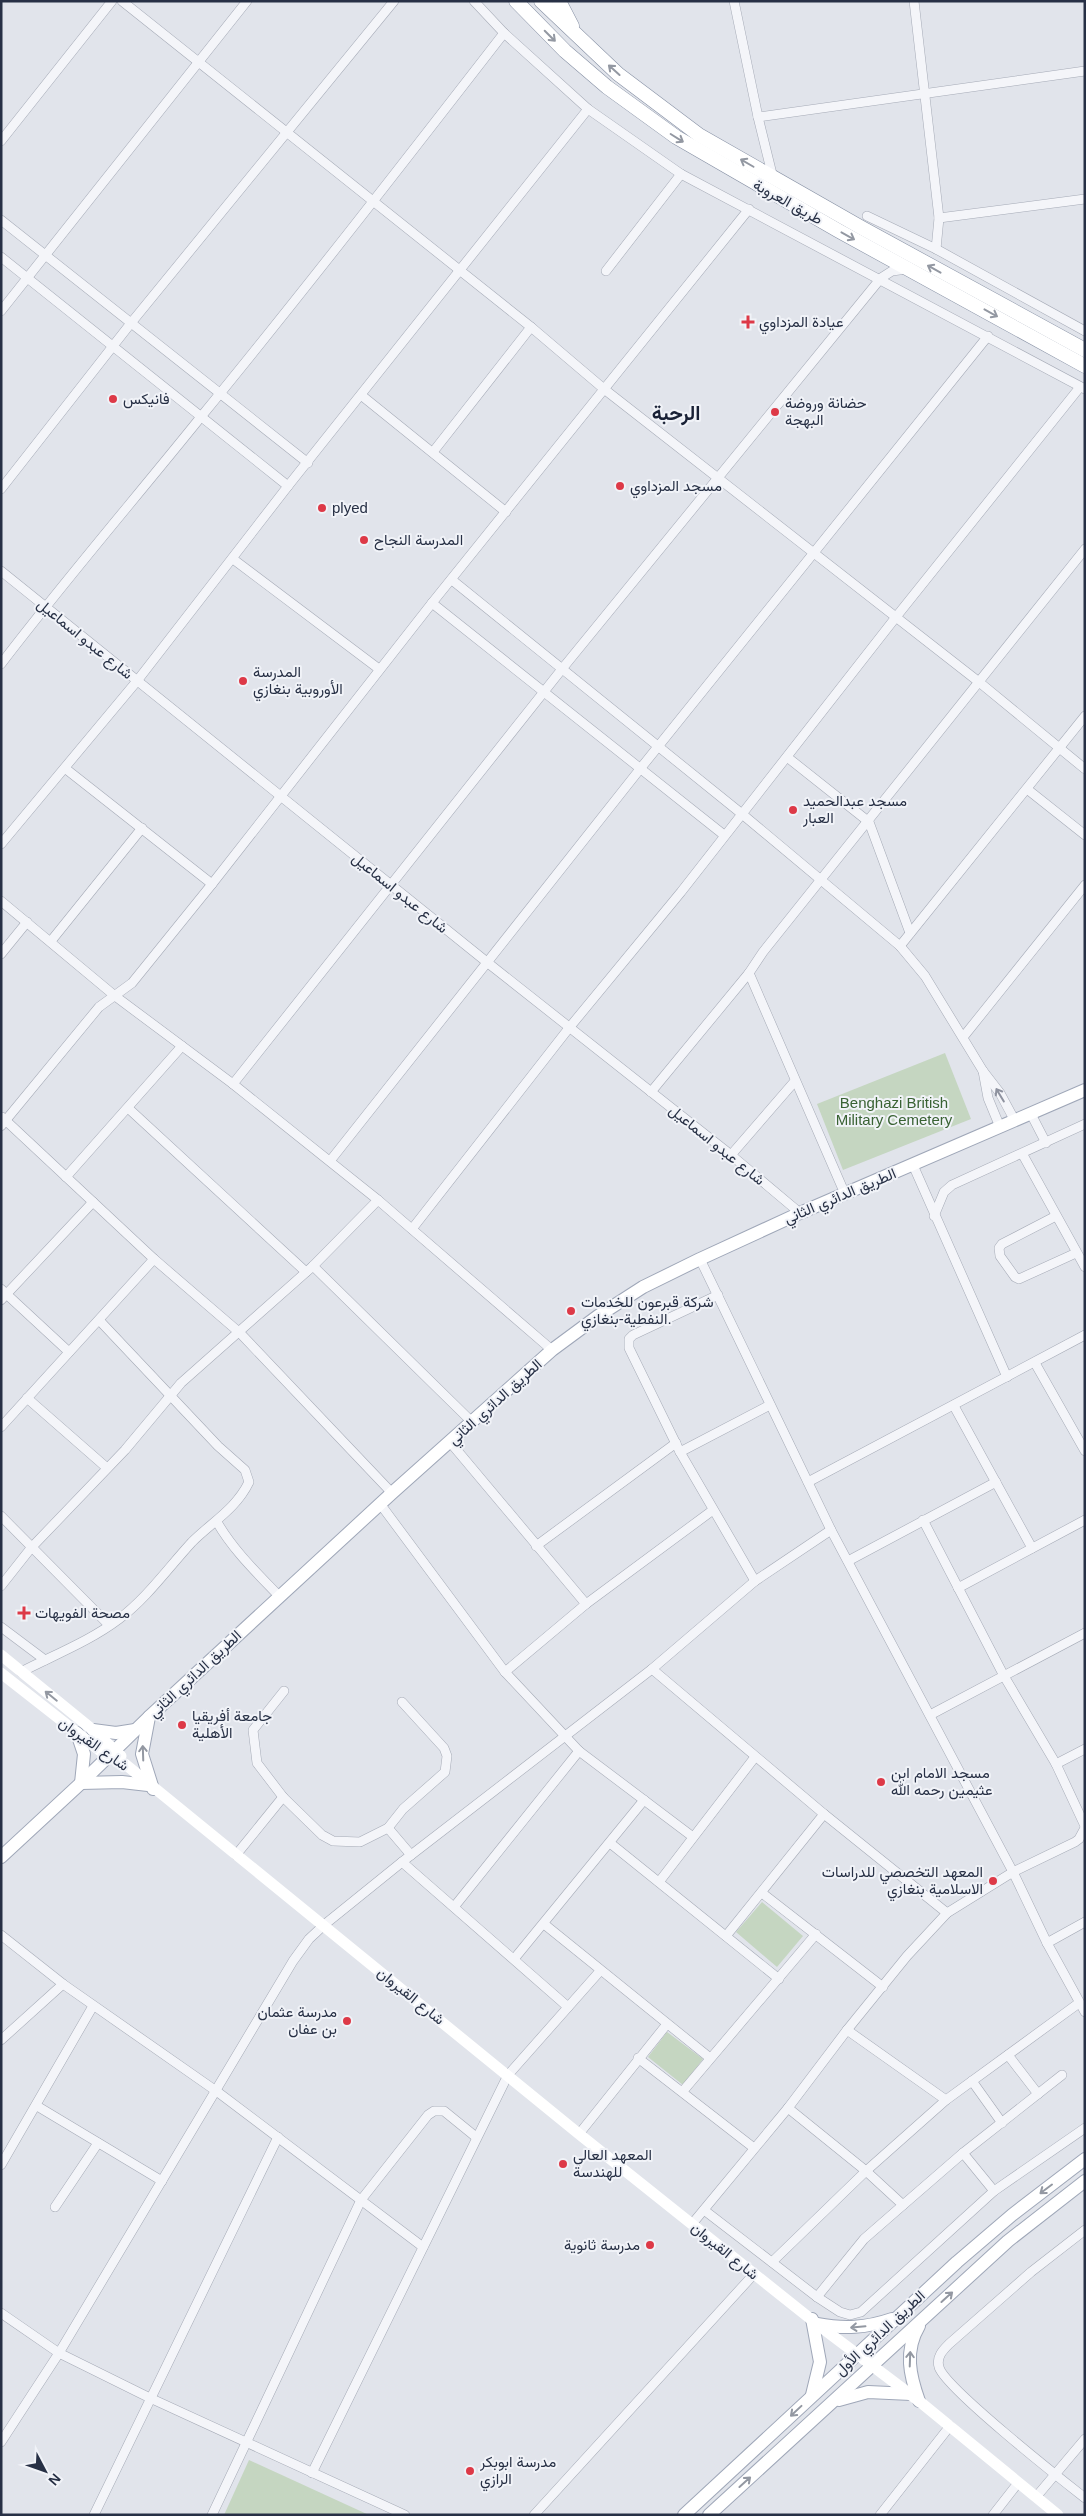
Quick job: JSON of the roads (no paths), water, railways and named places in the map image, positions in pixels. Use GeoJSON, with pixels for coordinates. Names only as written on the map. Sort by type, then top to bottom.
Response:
{"type":"FeatureCollection","features":[{"type":"Feature","properties":{"kind":"highway","name":"طريق العروبة"},"geometry":{"type":"LineString","coordinates":[[516,1],[565,51],[607,87],[655,124],[713,160],[1085,366]]}},
{"type":"Feature","properties":{"kind":"highway","name":"طريق العروبة"},"geometry":{"type":"LineString","coordinates":[[541,1],[577,36],[662,109],[699,135],[773,178],[1085,350]]}},
{"type":"Feature","properties":{"kind":"highway"},"geometry":{"type":"LineString","coordinates":[[559,1],[577,36]]}},
{"type":"Feature","properties":{"kind":"main road","name":"الطريق الدائري الثاني"},"geometry":{"type":"LineString","coordinates":[[1,1857],[279,1596],[381,1506],[392,1493],[552,1350],[598,1316],[643,1287],[700,1259],[800,1213],[1085,1090]]}},
{"type":"Feature","properties":{"kind":"main road"},"geometry":{"type":"LineString","coordinates":[[1,1655],[93,1730],[112,1753]]}},
{"type":"Feature","properties":{"kind":"main road","name":"شارع القيروان"},"geometry":{"type":"LineString","coordinates":[[1,1673],[77,1733],[112,1753],[151,1787],[324,1925],[580,2134],[814,2322],[915,2398],[1058,2515]]}},
{"type":"Feature","properties":{"kind":"main road"},"geometry":{"type":"LineString","coordinates":[[77,1733],[84,1754],[81,1783],[122,1782],[151,1787],[142,1754],[149,1717]]}},
{"type":"Feature","properties":{"kind":"main road"},"geometry":{"type":"LineString","coordinates":[[93,1730],[116,1733],[135,1730]]}},
{"type":"Feature","properties":{"kind":"main road","name":"الطريق الدائري الأول"},"geometry":{"type":"LineString","coordinates":[[684,2515],[897,2317],[1012,2215],[1085,2159]]}},
{"type":"Feature","properties":{"kind":"main road","name":"الطريق الدائري الأول"},"geometry":{"type":"LineString","coordinates":[[709,2515],[1008,2241],[1085,2181]]}},
{"type":"Feature","properties":{"kind":"main road"},"geometry":{"type":"LineString","coordinates":[[811,2397],[818,2380],[820,2362],[814,2322],[850,2328],[873,2325],[897,2317]]}},
{"type":"Feature","properties":{"kind":"main road"},"geometry":{"type":"LineString","coordinates":[[832,2403],[868,2392],[915,2398],[909,2360],[916,2331],[923,2319]]}},
{"type":"Feature","properties":{"kind":"street"},"geometry":{"type":"LineString","coordinates":[[1,141],[112,1]]}},
{"type":"Feature","properties":{"kind":"street"},"geometry":{"type":"LineString","coordinates":[[122,1],[531,327],[604,389],[979,682],[1085,769]]}},
{"type":"Feature","properties":{"kind":"street"},"geometry":{"type":"LineString","coordinates":[[1,311],[247,1]]}},
{"type":"Feature","properties":{"kind":"street"},"geometry":{"type":"LineString","coordinates":[[1,489],[131,323],[394,1]]}},
{"type":"Feature","properties":{"kind":"street"},"geometry":{"type":"LineString","coordinates":[[412,1229],[569,1028],[669,908],[724,835],[896,617],[1083,388],[881,278],[681,174],[588,109],[504,33],[474,1]]}},
{"type":"Feature","properties":{"kind":"street"},"geometry":{"type":"LineString","coordinates":[[734,1],[758,117],[773,178]]}},
{"type":"Feature","properties":{"kind":"street"},"geometry":{"type":"LineString","coordinates":[[914,1],[939,218],[936,249]]}},
{"type":"Feature","properties":{"kind":"street"},"geometry":{"type":"LineString","coordinates":[[1,664],[45,607],[201,418],[373,202],[504,33]]}},
{"type":"Feature","properties":{"kind":"street"},"geometry":{"type":"LineString","coordinates":[[758,117],[1085,71]]}},
{"type":"Feature","properties":{"kind":"street"},"geometry":{"type":"LineString","coordinates":[[1,844],[66,769],[137,681],[288,486],[308,464],[588,109]]}},
{"type":"Feature","properties":{"kind":"street"},"geometry":{"type":"LineString","coordinates":[[606,271],[681,174]]}},
{"type":"Feature","properties":{"kind":"street"},"geometry":{"type":"LineString","coordinates":[[939,218],[1085,200]]}},
{"type":"Feature","properties":{"kind":"street"},"geometry":{"type":"LineString","coordinates":[[392,1493],[240,1333],[154,1260],[3,1121],[99,1007],[132,983],[212,884],[379,669],[749,210]]}},
{"type":"Feature","properties":{"kind":"street"},"geometry":{"type":"LineString","coordinates":[[867,216],[936,249],[1085,331]]}},
{"type":"Feature","properties":{"kind":"street"},"geometry":{"type":"LineString","coordinates":[[1,220],[221,392],[308,464]]}},
{"type":"Feature","properties":{"kind":"street"},"geometry":{"type":"LineString","coordinates":[[1,256],[288,486]]}},
{"type":"Feature","properties":{"kind":"street"},"geometry":{"type":"LineString","coordinates":[[233,1084],[543,692],[881,278],[892,271],[909,269]]}},
{"type":"Feature","properties":{"kind":"street"},"geometry":{"type":"LineString","coordinates":[[433,452],[531,327]]}},
{"type":"Feature","properties":{"kind":"street"},"geometry":{"type":"LineString","coordinates":[[330,1161],[640,769],[988,336]]}},
{"type":"Feature","properties":{"kind":"street"},"geometry":{"type":"LineString","coordinates":[[361,395],[506,512]]}},
{"type":"Feature","properties":{"kind":"street"},"geometry":{"type":"LineString","coordinates":[[651,1092],[749,973],[763,952],[869,822],[1085,549]]}},
{"type":"Feature","properties":{"kind":"street"},"geometry":{"type":"LineString","coordinates":[[233,559],[379,669]]}},
{"type":"Feature","properties":{"kind":"street","name":"شارع عبدو اسماعيل"},"geometry":{"type":"LineString","coordinates":[[1,571],[569,1028],[731,1155],[800,1213]]}},
{"type":"Feature","properties":{"kind":"street"},"geometry":{"type":"LineString","coordinates":[[452,580],[742,814],[900,946],[925,976],[964,1036],[983,1071],[1000,1092],[1015,1121]]}},
{"type":"Feature","properties":{"kind":"street"},"geometry":{"type":"LineString","coordinates":[[432,603],[724,835]]}},
{"type":"Feature","properties":{"kind":"street"},"geometry":{"type":"LineString","coordinates":[[900,946],[1085,716]]}},
{"type":"Feature","properties":{"kind":"street"},"geometry":{"type":"LineString","coordinates":[[787,756],[869,822],[910,933]]}},
{"type":"Feature","properties":{"kind":"street"},"geometry":{"type":"LineString","coordinates":[[66,769],[212,884]]}},
{"type":"Feature","properties":{"kind":"street"},"geometry":{"type":"LineString","coordinates":[[1027,789],[1085,836]]}},
{"type":"Feature","properties":{"kind":"street"},"geometry":{"type":"LineString","coordinates":[[51,941],[142,828]]}},
{"type":"Feature","properties":{"kind":"street"},"geometry":{"type":"LineString","coordinates":[[964,1036],[1085,885]]}},
{"type":"Feature","properties":{"kind":"street"},"geometry":{"type":"LineString","coordinates":[[1,901],[115,996],[233,1084],[378,1200],[552,1350]]}},
{"type":"Feature","properties":{"kind":"street"},"geometry":{"type":"LineString","coordinates":[[1,954],[27,922]]}},
{"type":"Feature","properties":{"kind":"street"},"geometry":{"type":"LineString","coordinates":[[749,973],[845,1194]]}},
{"type":"Feature","properties":{"kind":"street"},"geometry":{"type":"LineString","coordinates":[[66,1177],[182,1046]]}},
{"type":"Feature","properties":{"kind":"street"},"geometry":{"type":"LineString","coordinates":[[983,1071],[988,1098],[1000,1128]]}},
{"type":"Feature","properties":{"kind":"street"},"geometry":{"type":"LineString","coordinates":[[731,1155],[795,1081]]}},
{"type":"Feature","properties":{"kind":"street"},"geometry":{"type":"LineString","coordinates":[[128,1108],[310,1269],[472,1422]]}},
{"type":"Feature","properties":{"kind":"street"},"geometry":{"type":"LineString","coordinates":[[1031,1114],[1046,1144]]}},
{"type":"Feature","properties":{"kind":"street"},"geometry":{"type":"LineString","coordinates":[[934,1216],[944,1192],[952,1185],[1023,1155],[1085,1124]]}},
{"type":"Feature","properties":{"kind":"street"},"geometry":{"type":"LineString","coordinates":[[1023,1155],[1085,1267]]}},
{"type":"Feature","properties":{"kind":"street"},"geometry":{"type":"LineString","coordinates":[[913,1165],[1007,1377]]}},
{"type":"Feature","properties":{"kind":"street"},"geometry":{"type":"LineString","coordinates":[[1,1586],[31,1548],[140,1433],[169,1396],[310,1269],[378,1200]]}},
{"type":"Feature","properties":{"kind":"street"},"geometry":{"type":"LineString","coordinates":[[69,1352],[3,1294],[93,1202]]}},
{"type":"Feature","properties":{"kind":"street"},"geometry":{"type":"LineString","coordinates":[[1056,1216],[1002,1244],[999,1248],[1000,1256],[1015,1278],[1019,1279],[1076,1253]]}},
{"type":"Feature","properties":{"kind":"street"},"geometry":{"type":"LineString","coordinates":[[700,1259],[831,1530],[1013,1872],[1047,1943],[1085,2012]]}},
{"type":"Feature","properties":{"kind":"street"},"geometry":{"type":"LineString","coordinates":[[1,1426],[154,1260]]}},
{"type":"Feature","properties":{"kind":"street"},"geometry":{"type":"LineString","coordinates":[[718,1295],[670,1316],[629,1339],[629,1348],[680,1452],[755,1581]]}},
{"type":"Feature","properties":{"kind":"street"},"geometry":{"type":"LineString","coordinates":[[22,1672],[109,1625],[138,1603],[193,1541],[217,1522],[243,1495],[249,1482],[244,1470],[169,1396],[98,1320]]}},
{"type":"Feature","properties":{"kind":"street"},"geometry":{"type":"LineString","coordinates":[[808,1482],[1085,1335]]}},
{"type":"Feature","properties":{"kind":"street"},"geometry":{"type":"LineString","coordinates":[[1035,1363],[1081,1435],[1085,1451]]}},
{"type":"Feature","properties":{"kind":"street"},"geometry":{"type":"LineString","coordinates":[[27,1398],[107,1468]]}},
{"type":"Feature","properties":{"kind":"street"},"geometry":{"type":"LineString","coordinates":[[680,1452],[770,1405]]}},
{"type":"Feature","properties":{"kind":"street"},"geometry":{"type":"LineString","coordinates":[[954,1406],[1032,1548]]}},
{"type":"Feature","properties":{"kind":"street"},"geometry":{"type":"LineString","coordinates":[[450,1442],[586,1604]]}},
{"type":"Feature","properties":{"kind":"street"},"geometry":{"type":"LineString","coordinates":[[536,1546],[676,1443]]}},
{"type":"Feature","properties":{"kind":"street"},"geometry":{"type":"LineString","coordinates":[[848,1561],[996,1482]]}},
{"type":"Feature","properties":{"kind":"street"},"geometry":{"type":"LineString","coordinates":[[381,1506],[505,1672],[565,1738],[579,1751],[693,1837]]}},
{"type":"Feature","properties":{"kind":"street"},"geometry":{"type":"LineString","coordinates":[[505,1672],[586,1604],[713,1510]]}},
{"type":"Feature","properties":{"kind":"street"},"geometry":{"type":"LineString","coordinates":[[1,1516],[109,1625]]}},
{"type":"Feature","properties":{"kind":"street"},"geometry":{"type":"LineString","coordinates":[[692,2224],[788,2108],[847,2030],[907,1956],[947,1913],[1013,1872],[1079,1839],[1085,1827],[1056,1764],[1004,1676],[923,1520]]}},
{"type":"Feature","properties":{"kind":"street"},"geometry":{"type":"LineString","coordinates":[[958,1588],[1085,1520]]}},
{"type":"Feature","properties":{"kind":"street"},"geometry":{"type":"LineString","coordinates":[[217,1522],[225,1536],[246,1562],[279,1596]]}},
{"type":"Feature","properties":{"kind":"street"},"geometry":{"type":"LineString","coordinates":[[1,2442],[4,2430],[59,2353],[293,1961],[309,1939],[402,1862],[652,1669],[755,1581],[831,1530]]}},
{"type":"Feature","properties":{"kind":"street"},"geometry":{"type":"LineString","coordinates":[[1,1627],[45,1660]]}},
{"type":"Feature","properties":{"kind":"street"},"geometry":{"type":"LineString","coordinates":[[930,1715],[1085,1633]]}},
{"type":"Feature","properties":{"kind":"street"},"geometry":{"type":"LineString","coordinates":[[652,1669],[755,1757],[947,1913]]}},
{"type":"Feature","properties":{"kind":"street"},"geometry":{"type":"LineString","coordinates":[[284,1691],[252,1730],[257,1763],[283,1797],[322,1835],[334,1841],[360,1842],[388,1828],[403,1809],[445,1772],[448,1756],[444,1748],[402,1702]]}},
{"type":"Feature","properties":{"kind":"street"},"geometry":{"type":"LineString","coordinates":[[1056,1764],[1085,1749]]}},
{"type":"Feature","properties":{"kind":"street"},"geometry":{"type":"LineString","coordinates":[[454,1907],[579,1751]]}},
{"type":"Feature","properties":{"kind":"street"},"geometry":{"type":"LineString","coordinates":[[659,1882],[755,1757]]}},
{"type":"Feature","properties":{"kind":"street"},"geometry":{"type":"LineString","coordinates":[[236,1854],[283,1797]]}},
{"type":"Feature","properties":{"kind":"street"},"geometry":{"type":"LineString","coordinates":[[514,1959],[644,1800]]}},
{"type":"Feature","properties":{"kind":"street"},"geometry":{"type":"LineString","coordinates":[[726,1936],[824,1814]]}},
{"type":"Feature","properties":{"kind":"street"},"geometry":{"type":"LineString","coordinates":[[388,1828],[411,1855]]}},
{"type":"Feature","properties":{"kind":"street"},"geometry":{"type":"LineString","coordinates":[[610,1843],[779,1979]]}},
{"type":"Feature","properties":{"kind":"street"},"geometry":{"type":"LineString","coordinates":[[402,1862],[568,2007]]}},
{"type":"Feature","properties":{"kind":"street"},"geometry":{"type":"LineString","coordinates":[[762,1893],[883,1987]]}},
{"type":"Feature","properties":{"kind":"street"},"geometry":{"type":"LineString","coordinates":[[1047,1943],[1085,1922]]}},
{"type":"Feature","properties":{"kind":"street"},"geometry":{"type":"LineString","coordinates":[[544,1924],[710,2058]]}},
{"type":"Feature","properties":{"kind":"street"},"geometry":{"type":"LineString","coordinates":[[683,2091],[816,1934]]}},
{"type":"Feature","properties":{"kind":"street"},"geometry":{"type":"LineString","coordinates":[[1,1935],[63,1984],[216,2091],[423,2247]]}},
{"type":"Feature","properties":{"kind":"street"},"geometry":{"type":"LineString","coordinates":[[312,2473],[508,2075],[600,1971]]}},
{"type":"Feature","properties":{"kind":"street"},"geometry":{"type":"LineString","coordinates":[[1,2040],[63,1984]]}},
{"type":"Feature","properties":{"kind":"street"},"geometry":{"type":"LineString","coordinates":[[772,2262],[866,2171],[946,2100],[1079,2003]]}},
{"type":"Feature","properties":{"kind":"street"},"geometry":{"type":"LineString","coordinates":[[1,2165],[94,2006]]}},
{"type":"Feature","properties":{"kind":"street"},"geometry":{"type":"LineString","coordinates":[[580,2134],[638,2058],[667,2024]]}},
{"type":"Feature","properties":{"kind":"street"},"geometry":{"type":"LineString","coordinates":[[847,2030],[946,2100]]}},
{"type":"Feature","properties":{"kind":"street"},"geometry":{"type":"LineString","coordinates":[[1008,2055],[1038,2094]]}},
{"type":"Feature","properties":{"kind":"street"},"geometry":{"type":"LineString","coordinates":[[638,2058],[683,2091],[754,2148]]}},
{"type":"Feature","properties":{"kind":"street"},"geometry":{"type":"LineString","coordinates":[[817,2297],[864,2239],[963,2154],[1062,2075]]}},
{"type":"Feature","properties":{"kind":"street"},"geometry":{"type":"LineString","coordinates":[[972,2081],[1002,2123]]}},
{"type":"Feature","properties":{"kind":"street"},"geometry":{"type":"LineString","coordinates":[[37,2106],[162,2181]]}},
{"type":"Feature","properties":{"kind":"street"},"geometry":{"type":"LineString","coordinates":[[788,2108],[866,2171],[903,2205]]}},
{"type":"Feature","properties":{"kind":"street"},"geometry":{"type":"LineString","coordinates":[[212,2515],[361,2200],[428,2115],[434,2111],[444,2111],[476,2137]]}},
{"type":"Feature","properties":{"kind":"street"},"geometry":{"type":"LineString","coordinates":[[704,2210],[817,2297],[840,2312],[850,2315],[861,2312],[994,2191],[1085,2128]]}},
{"type":"Feature","properties":{"kind":"street"},"geometry":{"type":"LineString","coordinates":[[94,2515],[278,2138]]}},
{"type":"Feature","properties":{"kind":"street"},"geometry":{"type":"LineString","coordinates":[[55,2207],[98,2143]]}},
{"type":"Feature","properties":{"kind":"street"},"geometry":{"type":"LineString","coordinates":[[963,2154],[994,2191]]}},
{"type":"Feature","properties":{"kind":"street"},"geometry":{"type":"LineString","coordinates":[[1085,2230],[1031,2272],[950,2344],[940,2354],[938,2361],[939,2368],[944,2377],[1054,2474],[1085,2498]]}},
{"type":"Feature","properties":{"kind":"street"},"geometry":{"type":"LineString","coordinates":[[534,2515],[754,2274]]}},
{"type":"Feature","properties":{"kind":"street"},"geometry":{"type":"LineString","coordinates":[[1,2313],[59,2353],[150,2398],[405,2515]]}},
{"type":"Feature","properties":{"kind":"street"},"geometry":{"type":"LineString","coordinates":[[880,2515],[950,2426]]}},
{"type":"Feature","properties":{"kind":"street"},"geometry":{"type":"LineString","coordinates":[[1036,2497],[1085,2439]]}},
{"type":"Feature","properties":{"kind":"street"},"geometry":{"type":"LineString","coordinates":[[993,2515],[1018,2483]]}},
{"type":"Feature","properties":{"kind":"place","name":"عيادة المزداوي"},"geometry":{"type":"Point","coordinates":[748,322]}},
{"type":"Feature","properties":{"kind":"place","name":"فانيكس"},"geometry":{"type":"Point","coordinates":[113,399]}},
{"type":"Feature","properties":{"kind":"place","name":"حضانة وروضة البهجة"},"geometry":{"type":"Point","coordinates":[775,412]}},
{"type":"Feature","properties":{"kind":"place","name":"مسجد المزداوي"},"geometry":{"type":"Point","coordinates":[620,486]}},
{"type":"Feature","properties":{"kind":"place","name":"plyed"},"geometry":{"type":"Point","coordinates":[322,508]}},
{"type":"Feature","properties":{"kind":"place","name":"المدرسة النجاح"},"geometry":{"type":"Point","coordinates":[364,540]}},
{"type":"Feature","properties":{"kind":"place","name":"المدرسة الأوروبية بنغازي"},"geometry":{"type":"Point","coordinates":[243,681]}},
{"type":"Feature","properties":{"kind":"place","name":"مسجد عبدالحميد العبار"},"geometry":{"type":"Point","coordinates":[793,810]}},
{"type":"Feature","properties":{"kind":"place","name":"شركة قبرعون للخدمات النفطية-بنغازي."},"geometry":{"type":"Point","coordinates":[571,1311]}},
{"type":"Feature","properties":{"kind":"place","name":"مصحة الفويهات"},"geometry":{"type":"Point","coordinates":[24,1613]}},
{"type":"Feature","properties":{"kind":"place","name":"جامعة أفريقيا الأهلية"},"geometry":{"type":"Point","coordinates":[182,1725]}},
{"type":"Feature","properties":{"kind":"place","name":"مسجد الامام ابن عثيمين رحمه الله"},"geometry":{"type":"Point","coordinates":[881,1782]}},
{"type":"Feature","properties":{"kind":"place","name":"المعهد التخصصي للدراسات الاسلامية بنغازي"},"geometry":{"type":"Point","coordinates":[993,1881]}},
{"type":"Feature","properties":{"kind":"place","name":"مدرسة عثمان بن عفان"},"geometry":{"type":"Point","coordinates":[347,2021]}},
{"type":"Feature","properties":{"kind":"place","name":"المعهد العالي للهندسة"},"geometry":{"type":"Point","coordinates":[563,2164]}},
{"type":"Feature","properties":{"kind":"place","name":"مدرسة ثانوية"},"geometry":{"type":"Point","coordinates":[650,2245]}},
{"type":"Feature","properties":{"kind":"place","name":"مدرسة ابوبكر الرازي"},"geometry":{"type":"Point","coordinates":[470,2471]}},
{"type":"Feature","properties":{"kind":"district","name":"الرحبة"},"geometry":{"type":"Point","coordinates":[676,413]}},
{"type":"Feature","properties":{"kind":"park label","name":"Benghazi British Military Cemetery"},"geometry":{"type":"Point","coordinates":[894,1112]}}]}
